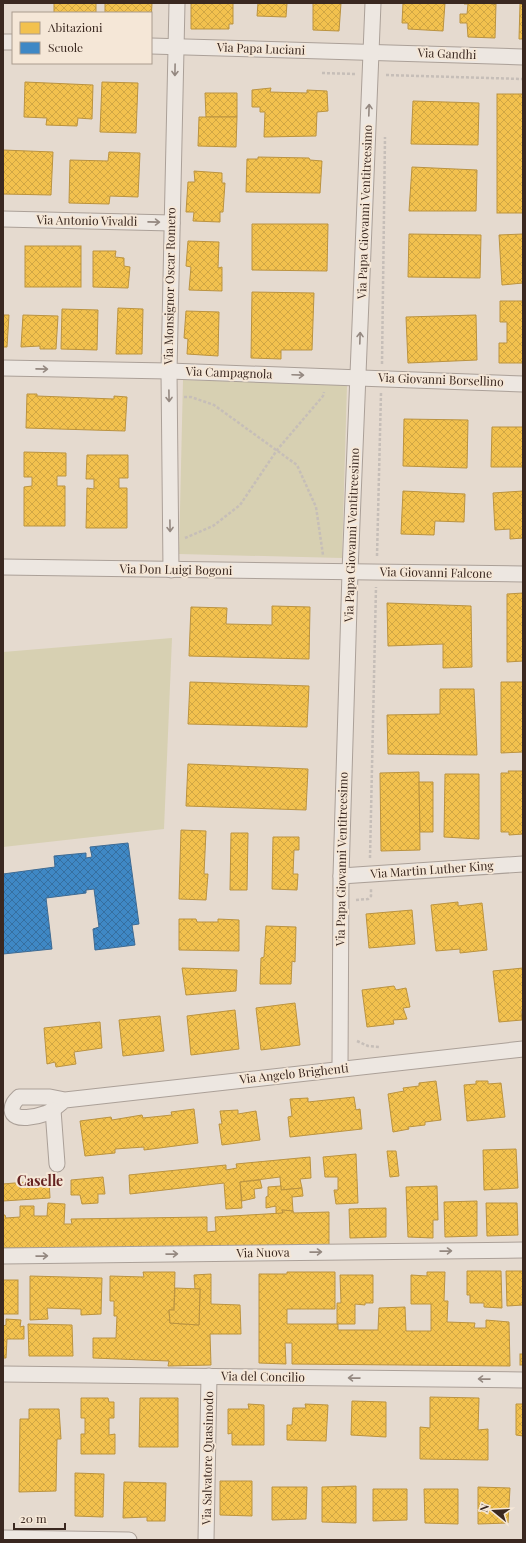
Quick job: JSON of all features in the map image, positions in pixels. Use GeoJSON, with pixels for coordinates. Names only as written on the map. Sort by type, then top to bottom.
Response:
{"type":"FeatureCollection","features":[{"type":"Feature","properties":{"kind":"street","name":"Via Monsignor Oscar Romero"},"geometry":{"type":"LineString","coordinates":[[171,570],[168,370],[176,3]]}},
{"type":"Feature","properties":{"kind":"street","name":"Via Papa Giovanni Ventitreesimo"},"geometry":{"type":"LineString","coordinates":[[340,1068],[341,876],[350,572],[373,3]]}},
{"type":"Feature","properties":{"kind":"street","name":"Via Papa Luciani"},"geometry":{"type":"LineString","coordinates":[[152,46],[372,52]]}},
{"type":"Feature","properties":{"kind":"street","name":"Via Gandhi"},"geometry":{"type":"LineString","coordinates":[[372,52],[523,57]]}},
{"type":"Feature","properties":{"kind":"street","name":"Via Antonio Vivaldi"},"geometry":{"type":"LineString","coordinates":[[3,219],[172,223]]}},
{"type":"Feature","properties":{"kind":"street","name":"Via Campagnola"},"geometry":{"type":"LineString","coordinates":[[3,368],[168,370],[358,377]]}},
{"type":"Feature","properties":{"kind":"street","name":"Via Giovanni Borsellino"},"geometry":{"type":"LineString","coordinates":[[358,377],[523,384]]}},
{"type":"Feature","properties":{"kind":"street","name":"Via Don Luigi Bogoni"},"geometry":{"type":"LineString","coordinates":[[3,567],[350,572]]}},
{"type":"Feature","properties":{"kind":"street","name":"Via Giovanni Falcone"},"geometry":{"type":"LineString","coordinates":[[350,572],[523,574]]}},
{"type":"Feature","properties":{"kind":"street","name":"Via Martin Luther King"},"geometry":{"type":"LineString","coordinates":[[341,876],[523,864]]}},
{"type":"Feature","properties":{"kind":"street","name":"Via Angelo Brighenti"},"geometry":{"type":"LineString","coordinates":[[65,1100],[47,1113],[18,1118],[12,1113],[14,1102],[19,1097],[50,1096],[65,1100],[340,1068],[523,1049]]}},
{"type":"Feature","properties":{"kind":"street"},"geometry":{"type":"LineString","coordinates":[[53,1110],[57,1164]]}},
{"type":"Feature","properties":{"kind":"street","name":"Via Nuova"},"geometry":{"type":"LineString","coordinates":[[3,1256],[523,1250]]}},
{"type":"Feature","properties":{"kind":"street","name":"Via del Concilio"},"geometry":{"type":"LineString","coordinates":[[3,1374],[523,1380]]}},
{"type":"Feature","properties":{"kind":"street","name":"Via Salvatore Quasimodo"},"geometry":{"type":"LineString","coordinates":[[206,1540],[209,1376]]}},
{"type":"Feature","properties":{"kind":"street"},"geometry":{"type":"LineString","coordinates":[[3,1538],[129,1540]]}},
{"type":"Feature","properties":{"kind":"path"},"geometry":{"type":"LineString","coordinates":[[386,83],[386,75],[523,79]]}},
{"type":"Feature","properties":{"kind":"path"},"geometry":{"type":"LineString","coordinates":[[354,904],[357,899],[368,899],[371,896],[370,874],[376,572],[382,378],[385,131]]}},
{"type":"Feature","properties":{"kind":"path"},"geometry":{"type":"LineString","coordinates":[[170,545],[213,526],[240,505],[277,450],[323,396],[329,376]]}},
{"type":"Feature","properties":{"kind":"path"},"geometry":{"type":"LineString","coordinates":[[169,397],[191,397],[214,405],[297,465],[316,508],[322,543],[323,571]]}},
{"type":"Feature","properties":{"kind":"path"},"geometry":{"type":"LineString","coordinates":[[354,1038],[357,1042],[368,1046],[382,1047]]}},
{"type":"Feature","properties":{"kind":"shaded area"},"geometry":{"type":"Polygon","coordinates":[[[183,380],[347,385],[342,558],[179,554],[183,380]]]}},
{"type":"Feature","properties":{"kind":"shaded area"},"geometry":{"type":"Polygon","coordinates":[[[172,638],[164,829],[3,847],[3,652],[172,638]]]}},
{"type":"Feature","properties":{"kind":"building: Abitazioni"},"geometry":{"type":"Polygon","coordinates":[[[54,3],[96,3],[96,12],[54,12],[54,3]]]}},
{"type":"Feature","properties":{"kind":"building: Abitazioni"},"geometry":{"type":"Polygon","coordinates":[[[105,3],[152,3],[152,12],[105,12],[105,3]]]}},
{"type":"Feature","properties":{"kind":"building: Abitazioni"},"geometry":{"type":"Polygon","coordinates":[[[233,3],[233,24],[229,24],[229,29],[191,29],[191,4],[233,3]]]}},
{"type":"Feature","properties":{"kind":"building: Abitazioni"},"geometry":{"type":"Polygon","coordinates":[[[258,3],[287,3],[286,17],[257,16],[258,3]]]}},
{"type":"Feature","properties":{"kind":"building: Abitazioni"},"geometry":{"type":"Polygon","coordinates":[[[313,3],[341,3],[339,31],[313,30],[313,3]]]}},
{"type":"Feature","properties":{"kind":"building: Abitazioni"},"geometry":{"type":"Polygon","coordinates":[[[403,3],[445,3],[443,31],[408,29],[408,23],[402,23],[403,3]]]}},
{"type":"Feature","properties":{"kind":"building: Abitazioni"},"geometry":{"type":"Polygon","coordinates":[[[464,3],[496,4],[495,38],[468,37],[467,23],[460,23],[460,14],[467,14],[468,4],[464,3]]]}},
{"type":"Feature","properties":{"kind":"building: Abitazioni"},"geometry":{"type":"Polygon","coordinates":[[[520,4],[523,5],[523,39],[519,39],[520,4]]]}},
{"type":"Feature","properties":{"kind":"building: Abitazioni"},"geometry":{"type":"Polygon","coordinates":[[[25,82],[93,85],[92,119],[78,118],[77,126],[46,125],[47,118],[24,117],[25,82]]]}},
{"type":"Feature","properties":{"kind":"building: Abitazioni"},"geometry":{"type":"Polygon","coordinates":[[[102,82],[138,83],[136,133],[100,132],[102,82]]]}},
{"type":"Feature","properties":{"kind":"building: Abitazioni"},"geometry":{"type":"Polygon","coordinates":[[[271,88],[270,92],[307,93],[307,90],[327,91],[328,111],[317,112],[316,136],[264,137],[265,112],[260,112],[260,107],[252,107],[252,90],[271,88]]]}},
{"type":"Feature","properties":{"kind":"building: Abitazioni"},"geometry":{"type":"Polygon","coordinates":[[[205,93],[237,93],[237,117],[206,117],[205,93]]]}},
{"type":"Feature","properties":{"kind":"building: Abitazioni"},"geometry":{"type":"Polygon","coordinates":[[[497,94],[523,94],[523,213],[497,213],[497,94]]]}},
{"type":"Feature","properties":{"kind":"building: Abitazioni"},"geometry":{"type":"Polygon","coordinates":[[[413,101],[479,103],[478,145],[411,144],[413,101]]]}},
{"type":"Feature","properties":{"kind":"building: Abitazioni"},"geometry":{"type":"Polygon","coordinates":[[[199,117],[237,117],[236,147],[198,146],[199,117]]]}},
{"type":"Feature","properties":{"kind":"building: Abitazioni"},"geometry":{"type":"Polygon","coordinates":[[[3,150],[53,152],[51,195],[3,194],[3,150]]]}},
{"type":"Feature","properties":{"kind":"building: Abitazioni"},"geometry":{"type":"Polygon","coordinates":[[[109,152],[140,153],[138,197],[110,196],[109,204],[69,203],[70,160],[108,161],[109,152]]]}},
{"type":"Feature","properties":{"kind":"building: Abitazioni"},"geometry":{"type":"Polygon","coordinates":[[[258,157],[309,158],[310,160],[322,161],[320,193],[246,192],[247,159],[258,159],[258,157]]]}},
{"type":"Feature","properties":{"kind":"building: Abitazioni"},"geometry":{"type":"Polygon","coordinates":[[[412,167],[477,170],[476,211],[409,211],[412,167]]]}},
{"type":"Feature","properties":{"kind":"building: Abitazioni"},"geometry":{"type":"Polygon","coordinates":[[[194,171],[222,173],[222,183],[225,183],[223,212],[220,212],[220,222],[193,221],[194,212],[186,212],[188,182],[195,182],[194,171]]]}},
{"type":"Feature","properties":{"kind":"building: Abitazioni"},"geometry":{"type":"Polygon","coordinates":[[[252,224],[328,224],[327,271],[252,270],[252,224]]]}},
{"type":"Feature","properties":{"kind":"building: Abitazioni"},"geometry":{"type":"Polygon","coordinates":[[[409,234],[481,235],[480,278],[408,277],[409,234]]]}},
{"type":"Feature","properties":{"kind":"building: Abitazioni"},"geometry":{"type":"Polygon","coordinates":[[[523,234],[523,283],[502,285],[499,235],[523,234]]]}},
{"type":"Feature","properties":{"kind":"building: Abitazioni"},"geometry":{"type":"Polygon","coordinates":[[[188,241],[219,242],[218,268],[222,267],[222,291],[189,290],[191,267],[186,266],[188,241]]]}},
{"type":"Feature","properties":{"kind":"building: Abitazioni"},"geometry":{"type":"Polygon","coordinates":[[[25,246],[81,246],[81,287],[25,287],[25,246]]]}},
{"type":"Feature","properties":{"kind":"building: Abitazioni"},"geometry":{"type":"Polygon","coordinates":[[[93,251],[116,251],[115,257],[124,258],[124,266],[130,267],[128,288],[93,287],[93,251]]]}},
{"type":"Feature","properties":{"kind":"building: Abitazioni"},"geometry":{"type":"Polygon","coordinates":[[[252,292],[314,293],[312,350],[281,350],[281,359],[251,358],[252,292]]]}},
{"type":"Feature","properties":{"kind":"building: Abitazioni"},"geometry":{"type":"Polygon","coordinates":[[[500,301],[523,301],[523,363],[499,363],[499,343],[507,343],[507,322],[500,322],[500,301]]]}},
{"type":"Feature","properties":{"kind":"building: Abitazioni"},"geometry":{"type":"Polygon","coordinates":[[[118,308],[143,309],[142,354],[116,354],[118,308]]]}},
{"type":"Feature","properties":{"kind":"building: Abitazioni"},"geometry":{"type":"Polygon","coordinates":[[[62,309],[98,310],[97,350],[61,349],[62,309]]]}},
{"type":"Feature","properties":{"kind":"building: Abitazioni"},"geometry":{"type":"Polygon","coordinates":[[[186,311],[219,312],[218,356],[187,354],[188,339],[184,338],[186,311]]]}},
{"type":"Feature","properties":{"kind":"building: Abitazioni"},"geometry":{"type":"Polygon","coordinates":[[[3,315],[9,315],[7,347],[3,347],[3,315]]]}},
{"type":"Feature","properties":{"kind":"building: Abitazioni"},"geometry":{"type":"Polygon","coordinates":[[[23,315],[58,316],[56,349],[40,349],[40,346],[21,347],[23,315]]]}},
{"type":"Feature","properties":{"kind":"building: Abitazioni"},"geometry":{"type":"Polygon","coordinates":[[[476,315],[477,360],[408,363],[406,317],[476,315]]]}},
{"type":"Feature","properties":{"kind":"building: Abitazioni"},"geometry":{"type":"Polygon","coordinates":[[[27,394],[37,394],[37,396],[114,399],[114,396],[127,397],[125,431],[26,428],[27,394]]]}},
{"type":"Feature","properties":{"kind":"building: Abitazioni"},"geometry":{"type":"Polygon","coordinates":[[[404,419],[468,420],[467,468],[403,466],[404,419]]]}},
{"type":"Feature","properties":{"kind":"building: Abitazioni"},"geometry":{"type":"Polygon","coordinates":[[[492,427],[523,427],[523,467],[491,467],[492,427]]]}},
{"type":"Feature","properties":{"kind":"building: Abitazioni"},"geometry":{"type":"Polygon","coordinates":[[[24,452],[66,453],[66,476],[57,476],[57,486],[65,486],[65,526],[24,526],[24,487],[32,486],[32,477],[24,477],[24,452]]]}},
{"type":"Feature","properties":{"kind":"building: Abitazioni"},"geometry":{"type":"Polygon","coordinates":[[[87,455],[128,455],[128,478],[119,478],[119,488],[127,488],[127,528],[86,528],[87,488],[94,489],[94,479],[86,479],[87,455]]]}},
{"type":"Feature","properties":{"kind":"building: Abitazioni"},"geometry":{"type":"Polygon","coordinates":[[[403,491],[465,494],[464,522],[435,521],[434,535],[401,534],[403,491]]]}},
{"type":"Feature","properties":{"kind":"building: Abitazioni"},"geometry":{"type":"Polygon","coordinates":[[[523,491],[523,538],[510,539],[510,529],[495,530],[493,493],[523,491]]]}},
{"type":"Feature","properties":{"kind":"building: Abitazioni"},"geometry":{"type":"Polygon","coordinates":[[[523,593],[523,661],[507,662],[507,594],[523,593]]]}},
{"type":"Feature","properties":{"kind":"building: Abitazioni"},"geometry":{"type":"Polygon","coordinates":[[[387,603],[471,606],[472,667],[443,668],[443,644],[388,646],[387,603]]]}},
{"type":"Feature","properties":{"kind":"building: Abitazioni"},"geometry":{"type":"Polygon","coordinates":[[[272,606],[310,607],[309,659],[189,656],[191,607],[227,608],[226,624],[272,625],[272,606]]]}},
{"type":"Feature","properties":{"kind":"building: Abitazioni"},"geometry":{"type":"Polygon","coordinates":[[[190,682],[309,686],[307,727],[188,724],[190,682]]]}},
{"type":"Feature","properties":{"kind":"building: Abitazioni"},"geometry":{"type":"Polygon","coordinates":[[[501,682],[523,682],[523,752],[501,753],[501,682]]]}},
{"type":"Feature","properties":{"kind":"building: Abitazioni"},"geometry":{"type":"Polygon","coordinates":[[[440,689],[474,689],[477,755],[388,754],[387,715],[440,714],[440,689]]]}},
{"type":"Feature","properties":{"kind":"building: Abitazioni"},"geometry":{"type":"Polygon","coordinates":[[[188,764],[308,769],[306,810],[186,806],[188,764]]]}},
{"type":"Feature","properties":{"kind":"building: Abitazioni"},"geometry":{"type":"Polygon","coordinates":[[[508,771],[523,771],[523,834],[509,835],[509,832],[501,832],[501,773],[509,773],[508,771]]]}},
{"type":"Feature","properties":{"kind":"building: Abitazioni"},"geometry":{"type":"Polygon","coordinates":[[[419,772],[420,850],[381,851],[380,773],[419,772]]]}},
{"type":"Feature","properties":{"kind":"building: Abitazioni"},"geometry":{"type":"Polygon","coordinates":[[[445,774],[479,774],[479,839],[444,837],[445,774]]]}},
{"type":"Feature","properties":{"kind":"building: Abitazioni"},"geometry":{"type":"Polygon","coordinates":[[[419,782],[433,782],[433,832],[420,832],[419,782]]]}},
{"type":"Feature","properties":{"kind":"building: Abitazioni"},"geometry":{"type":"Polygon","coordinates":[[[181,830],[206,831],[204,874],[208,874],[206,900],[179,899],[181,830]]]}},
{"type":"Feature","properties":{"kind":"building: Abitazioni"},"geometry":{"type":"Polygon","coordinates":[[[231,833],[248,833],[247,890],[230,890],[231,833]]]}},
{"type":"Feature","properties":{"kind":"building: Abitazioni"},"geometry":{"type":"Polygon","coordinates":[[[273,837],[299,837],[299,850],[294,850],[293,874],[298,874],[297,890],[272,889],[273,837]]]}},
{"type":"Feature","properties":{"kind":"building: Abitazioni"},"geometry":{"type":"Polygon","coordinates":[[[458,902],[458,906],[482,903],[487,950],[460,953],[460,949],[436,951],[431,905],[458,902]]]}},
{"type":"Feature","properties":{"kind":"building: Abitazioni"},"geometry":{"type":"Polygon","coordinates":[[[412,910],[415,944],[369,948],[366,914],[412,910]]]}},
{"type":"Feature","properties":{"kind":"building: Abitazioni"},"geometry":{"type":"Polygon","coordinates":[[[179,919],[196,919],[197,922],[218,922],[218,919],[239,920],[239,951],[179,950],[179,919]]]}},
{"type":"Feature","properties":{"kind":"building: Abitazioni"},"geometry":{"type":"Polygon","coordinates":[[[266,926],[296,927],[295,962],[292,961],[291,984],[260,984],[261,958],[264,957],[266,926]]]}},
{"type":"Feature","properties":{"kind":"building: Abitazioni"},"geometry":{"type":"Polygon","coordinates":[[[182,968],[237,970],[236,991],[186,995],[182,968]]]}},
{"type":"Feature","properties":{"kind":"building: Abitazioni"},"geometry":{"type":"Polygon","coordinates":[[[523,968],[522,1020],[499,1022],[493,971],[523,968]]]}},
{"type":"Feature","properties":{"kind":"building: Abitazioni"},"geometry":{"type":"Polygon","coordinates":[[[394,986],[396,990],[406,988],[410,1007],[403,1008],[407,1019],[393,1020],[394,1024],[367,1027],[362,990],[394,986]]]}},
{"type":"Feature","properties":{"kind":"building: Abitazioni"},"geometry":{"type":"Polygon","coordinates":[[[295,1003],[300,1045],[261,1050],[256,1008],[295,1003]]]}},
{"type":"Feature","properties":{"kind":"building: Abitazioni"},"geometry":{"type":"Polygon","coordinates":[[[235,1010],[239,1049],[191,1055],[187,1016],[235,1010]]]}},
{"type":"Feature","properties":{"kind":"building: Abitazioni"},"geometry":{"type":"Polygon","coordinates":[[[160,1016],[164,1051],[123,1056],[119,1020],[160,1016]]]}},
{"type":"Feature","properties":{"kind":"building: Abitazioni"},"geometry":{"type":"Polygon","coordinates":[[[100,1022],[102,1048],[74,1052],[76,1064],[56,1067],[55,1062],[47,1064],[44,1028],[100,1022]]]}},
{"type":"Feature","properties":{"kind":"building: Abitazioni"},"geometry":{"type":"Polygon","coordinates":[[[436,1081],[441,1120],[425,1122],[425,1125],[408,1127],[409,1129],[393,1132],[388,1094],[404,1091],[403,1088],[419,1086],[419,1083],[436,1081]]]}},
{"type":"Feature","properties":{"kind":"building: Abitazioni"},"geometry":{"type":"Polygon","coordinates":[[[476,1081],[488,1081],[488,1084],[501,1083],[505,1117],[467,1121],[464,1085],[476,1084],[476,1081]]]}},
{"type":"Feature","properties":{"kind":"building: Abitazioni"},"geometry":{"type":"Polygon","coordinates":[[[354,1097],[356,1110],[360,1109],[362,1129],[290,1137],[288,1117],[292,1116],[290,1099],[308,1098],[308,1102],[354,1097]]]}},
{"type":"Feature","properties":{"kind":"building: Abitazioni"},"geometry":{"type":"Polygon","coordinates":[[[194,1109],[198,1143],[144,1150],[144,1147],[115,1149],[115,1153],[85,1156],[80,1121],[111,1117],[112,1120],[142,1115],[143,1118],[172,1115],[171,1112],[194,1109]]]}},
{"type":"Feature","properties":{"kind":"building: Abitazioni"},"geometry":{"type":"Polygon","coordinates":[[[238,1110],[238,1114],[256,1111],[260,1140],[222,1145],[219,1124],[222,1124],[220,1111],[238,1110]]]}},
{"type":"Feature","properties":{"kind":"building: Abitazioni"},"geometry":{"type":"Polygon","coordinates":[[[516,1149],[518,1188],[484,1190],[483,1150],[516,1149]]]}},
{"type":"Feature","properties":{"kind":"building: Abitazioni"},"geometry":{"type":"Polygon","coordinates":[[[387,1151],[396,1151],[399,1176],[390,1177],[387,1151]]]}},
{"type":"Feature","properties":{"kind":"building: Abitazioni"},"geometry":{"type":"Polygon","coordinates":[[[356,1154],[358,1203],[336,1204],[334,1190],[338,1190],[338,1177],[325,1177],[323,1157],[356,1154]]]}},
{"type":"Feature","properties":{"kind":"building: Abitazioni"},"geometry":{"type":"Polygon","coordinates":[[[310,1157],[311,1178],[300,1179],[302,1188],[281,1190],[280,1177],[240,1182],[242,1208],[226,1209],[224,1183],[130,1194],[129,1175],[226,1165],[226,1170],[237,1168],[236,1164],[310,1157]]]}},
{"type":"Feature","properties":{"kind":"building: Abitazioni"},"geometry":{"type":"Polygon","coordinates":[[[103,1177],[105,1194],[98,1194],[98,1203],[82,1204],[80,1195],[71,1195],[71,1180],[103,1177]]]}},
{"type":"Feature","properties":{"kind":"building: Abitazioni"},"geometry":{"type":"Polygon","coordinates":[[[49,1180],[50,1198],[3,1201],[3,1184],[49,1180]]]}},
{"type":"Feature","properties":{"kind":"building: Abitazioni"},"geometry":{"type":"Polygon","coordinates":[[[260,1180],[262,1188],[254,1189],[255,1198],[242,1201],[240,1182],[260,1180]]]}},
{"type":"Feature","properties":{"kind":"building: Abitazioni"},"geometry":{"type":"Polygon","coordinates":[[[281,1186],[281,1190],[302,1188],[303,1196],[292,1197],[293,1211],[282,1210],[283,1213],[276,1214],[276,1206],[266,1208],[266,1197],[268,1196],[268,1187],[281,1186]]]}},
{"type":"Feature","properties":{"kind":"building: Abitazioni"},"geometry":{"type":"Polygon","coordinates":[[[437,1186],[438,1220],[433,1220],[433,1238],[408,1237],[406,1187],[437,1186]]]}},
{"type":"Feature","properties":{"kind":"building: Abitazioni"},"geometry":{"type":"Polygon","coordinates":[[[477,1201],[477,1236],[445,1237],[444,1202],[477,1201]]]}},
{"type":"Feature","properties":{"kind":"building: Abitazioni"},"geometry":{"type":"Polygon","coordinates":[[[48,1203],[65,1204],[64,1224],[72,1224],[71,1219],[207,1217],[207,1232],[216,1231],[215,1217],[283,1213],[282,1210],[293,1211],[294,1213],[329,1212],[329,1247],[29,1251],[28,1248],[3,1248],[3,1215],[5,1215],[6,1218],[20,1217],[20,1206],[34,1206],[34,1216],[47,1216],[48,1203]]]}},
{"type":"Feature","properties":{"kind":"building: Abitazioni"},"geometry":{"type":"Polygon","coordinates":[[[486,1203],[517,1203],[518,1235],[487,1236],[486,1203]]]}},
{"type":"Feature","properties":{"kind":"building: Abitazioni"},"geometry":{"type":"Polygon","coordinates":[[[386,1208],[386,1237],[350,1238],[349,1209],[386,1208]]]}},
{"type":"Feature","properties":{"kind":"building: Abitazioni"},"geometry":{"type":"Polygon","coordinates":[[[467,1271],[501,1271],[502,1308],[484,1307],[484,1303],[470,1303],[470,1295],[467,1295],[467,1271]]]}},
{"type":"Feature","properties":{"kind":"building: Abitazioni"},"geometry":{"type":"Polygon","coordinates":[[[506,1271],[523,1271],[523,1305],[507,1306],[506,1271]]]}},
{"type":"Feature","properties":{"kind":"building: Abitazioni"},"geometry":{"type":"Polygon","coordinates":[[[143,1272],[175,1272],[174,1310],[169,1310],[170,1323],[199,1325],[200,1289],[195,1289],[194,1275],[211,1274],[211,1304],[240,1305],[241,1334],[210,1334],[211,1365],[168,1366],[169,1361],[93,1358],[93,1338],[116,1338],[117,1316],[114,1316],[114,1301],[110,1301],[110,1276],[144,1277],[143,1272]]]}},
{"type":"Feature","properties":{"kind":"building: Abitazioni"},"geometry":{"type":"Polygon","coordinates":[[[287,1272],[335,1272],[335,1309],[287,1309],[287,1324],[338,1324],[338,1330],[378,1330],[379,1308],[405,1307],[406,1331],[431,1331],[431,1304],[411,1304],[411,1275],[427,1276],[427,1272],[445,1272],[444,1301],[448,1301],[447,1322],[475,1323],[474,1328],[486,1328],[486,1320],[509,1322],[510,1366],[292,1364],[292,1343],[285,1343],[286,1364],[259,1363],[259,1274],[287,1274],[287,1272]]]}},
{"type":"Feature","properties":{"kind":"building: Abitazioni"},"geometry":{"type":"Polygon","coordinates":[[[340,1275],[373,1275],[373,1303],[365,1303],[365,1305],[355,1304],[355,1324],[337,1324],[337,1303],[341,1303],[340,1275]]]}},
{"type":"Feature","properties":{"kind":"building: Abitazioni"},"geometry":{"type":"Polygon","coordinates":[[[30,1276],[102,1278],[101,1314],[81,1315],[81,1309],[47,1308],[48,1319],[30,1320],[30,1276]]]}},
{"type":"Feature","properties":{"kind":"building: Abitazioni"},"geometry":{"type":"Polygon","coordinates":[[[3,1280],[18,1280],[18,1314],[3,1314],[3,1280]]]}},
{"type":"Feature","properties":{"kind":"building: Abitazioni"},"geometry":{"type":"Polygon","coordinates":[[[175,1288],[200,1289],[199,1325],[170,1323],[169,1310],[174,1310],[175,1288]]]}},
{"type":"Feature","properties":{"kind":"building: Abitazioni"},"geometry":{"type":"Polygon","coordinates":[[[6,1319],[21,1320],[20,1327],[24,1326],[24,1339],[7,1339],[6,1358],[3,1358],[3,1326],[6,1325],[6,1319]]]}},
{"type":"Feature","properties":{"kind":"building: Abitazioni"},"geometry":{"type":"Polygon","coordinates":[[[28,1324],[72,1325],[73,1356],[29,1356],[28,1324]]]}},
{"type":"Feature","properties":{"kind":"building: Abitazioni"},"geometry":{"type":"Polygon","coordinates":[[[520,1354],[523,1354],[523,1365],[520,1365],[520,1354]]]}},
{"type":"Feature","properties":{"kind":"building: Abitazioni"},"geometry":{"type":"Polygon","coordinates":[[[430,1397],[479,1398],[478,1430],[488,1429],[488,1460],[420,1459],[420,1427],[430,1428],[430,1397]]]}},
{"type":"Feature","properties":{"kind":"building: Abitazioni"},"geometry":{"type":"Polygon","coordinates":[[[81,1398],[108,1398],[109,1402],[114,1402],[114,1418],[109,1418],[109,1435],[115,1434],[115,1454],[81,1454],[81,1434],[85,1434],[85,1418],[81,1418],[81,1398]]]}},
{"type":"Feature","properties":{"kind":"building: Abitazioni"},"geometry":{"type":"Polygon","coordinates":[[[140,1398],[178,1398],[178,1447],[139,1447],[140,1398]]]}},
{"type":"Feature","properties":{"kind":"building: Abitazioni"},"geometry":{"type":"Polygon","coordinates":[[[352,1401],[386,1402],[386,1437],[351,1435],[352,1401]]]}},
{"type":"Feature","properties":{"kind":"building: Abitazioni"},"geometry":{"type":"Polygon","coordinates":[[[248,1404],[264,1405],[264,1445],[232,1445],[232,1433],[228,1434],[228,1409],[249,1409],[248,1404]]]}},
{"type":"Feature","properties":{"kind":"building: Abitazioni"},"geometry":{"type":"Polygon","coordinates":[[[305,1404],[328,1405],[326,1441],[287,1440],[287,1425],[292,1425],[293,1408],[306,1408],[305,1404]]]}},
{"type":"Feature","properties":{"kind":"building: Abitazioni"},"geometry":{"type":"Polygon","coordinates":[[[516,1404],[523,1404],[523,1436],[516,1435],[516,1404]]]}},
{"type":"Feature","properties":{"kind":"building: Abitazioni"},"geometry":{"type":"Polygon","coordinates":[[[29,1409],[59,1409],[61,1439],[57,1439],[56,1491],[19,1492],[20,1419],[29,1419],[29,1409]]]}},
{"type":"Feature","properties":{"kind":"building: Abitazioni"},"geometry":{"type":"Polygon","coordinates":[[[75,1473],[104,1474],[103,1517],[75,1516],[75,1473]]]}},
{"type":"Feature","properties":{"kind":"building: Abitazioni"},"geometry":{"type":"Polygon","coordinates":[[[220,1481],[252,1481],[252,1516],[220,1515],[220,1481]]]}},
{"type":"Feature","properties":{"kind":"building: Abitazioni"},"geometry":{"type":"Polygon","coordinates":[[[124,1482],[166,1483],[165,1521],[147,1521],[147,1517],[123,1518],[124,1482]]]}},
{"type":"Feature","properties":{"kind":"building: Abitazioni"},"geometry":{"type":"Polygon","coordinates":[[[356,1486],[356,1523],[322,1522],[322,1487],[356,1486]]]}},
{"type":"Feature","properties":{"kind":"building: Abitazioni"},"geometry":{"type":"Polygon","coordinates":[[[272,1487],[307,1487],[306,1519],[272,1520],[272,1487]]]}},
{"type":"Feature","properties":{"kind":"building: Abitazioni"},"geometry":{"type":"Polygon","coordinates":[[[478,1487],[510,1488],[508,1523],[478,1524],[478,1487]]]}},
{"type":"Feature","properties":{"kind":"building: Abitazioni"},"geometry":{"type":"Polygon","coordinates":[[[373,1489],[407,1489],[407,1520],[373,1521],[373,1489]]]}},
{"type":"Feature","properties":{"kind":"building: Abitazioni"},"geometry":{"type":"Polygon","coordinates":[[[424,1489],[458,1489],[458,1524],[425,1523],[424,1489]]]}},
{"type":"Feature","properties":{"kind":"building: Scuole"},"geometry":{"type":"Polygon","coordinates":[[[128,843],[139,924],[132,925],[135,945],[95,950],[93,929],[99,927],[94,889],[86,890],[86,893],[46,898],[52,949],[3,954],[3,874],[55,867],[54,856],[86,853],[86,858],[92,857],[90,847],[128,843]]]}},
{"type":"Feature","properties":{"kind":"district","name":"Caselle"},"geometry":{"type":"Point","coordinates":[40,1181]}}]}
